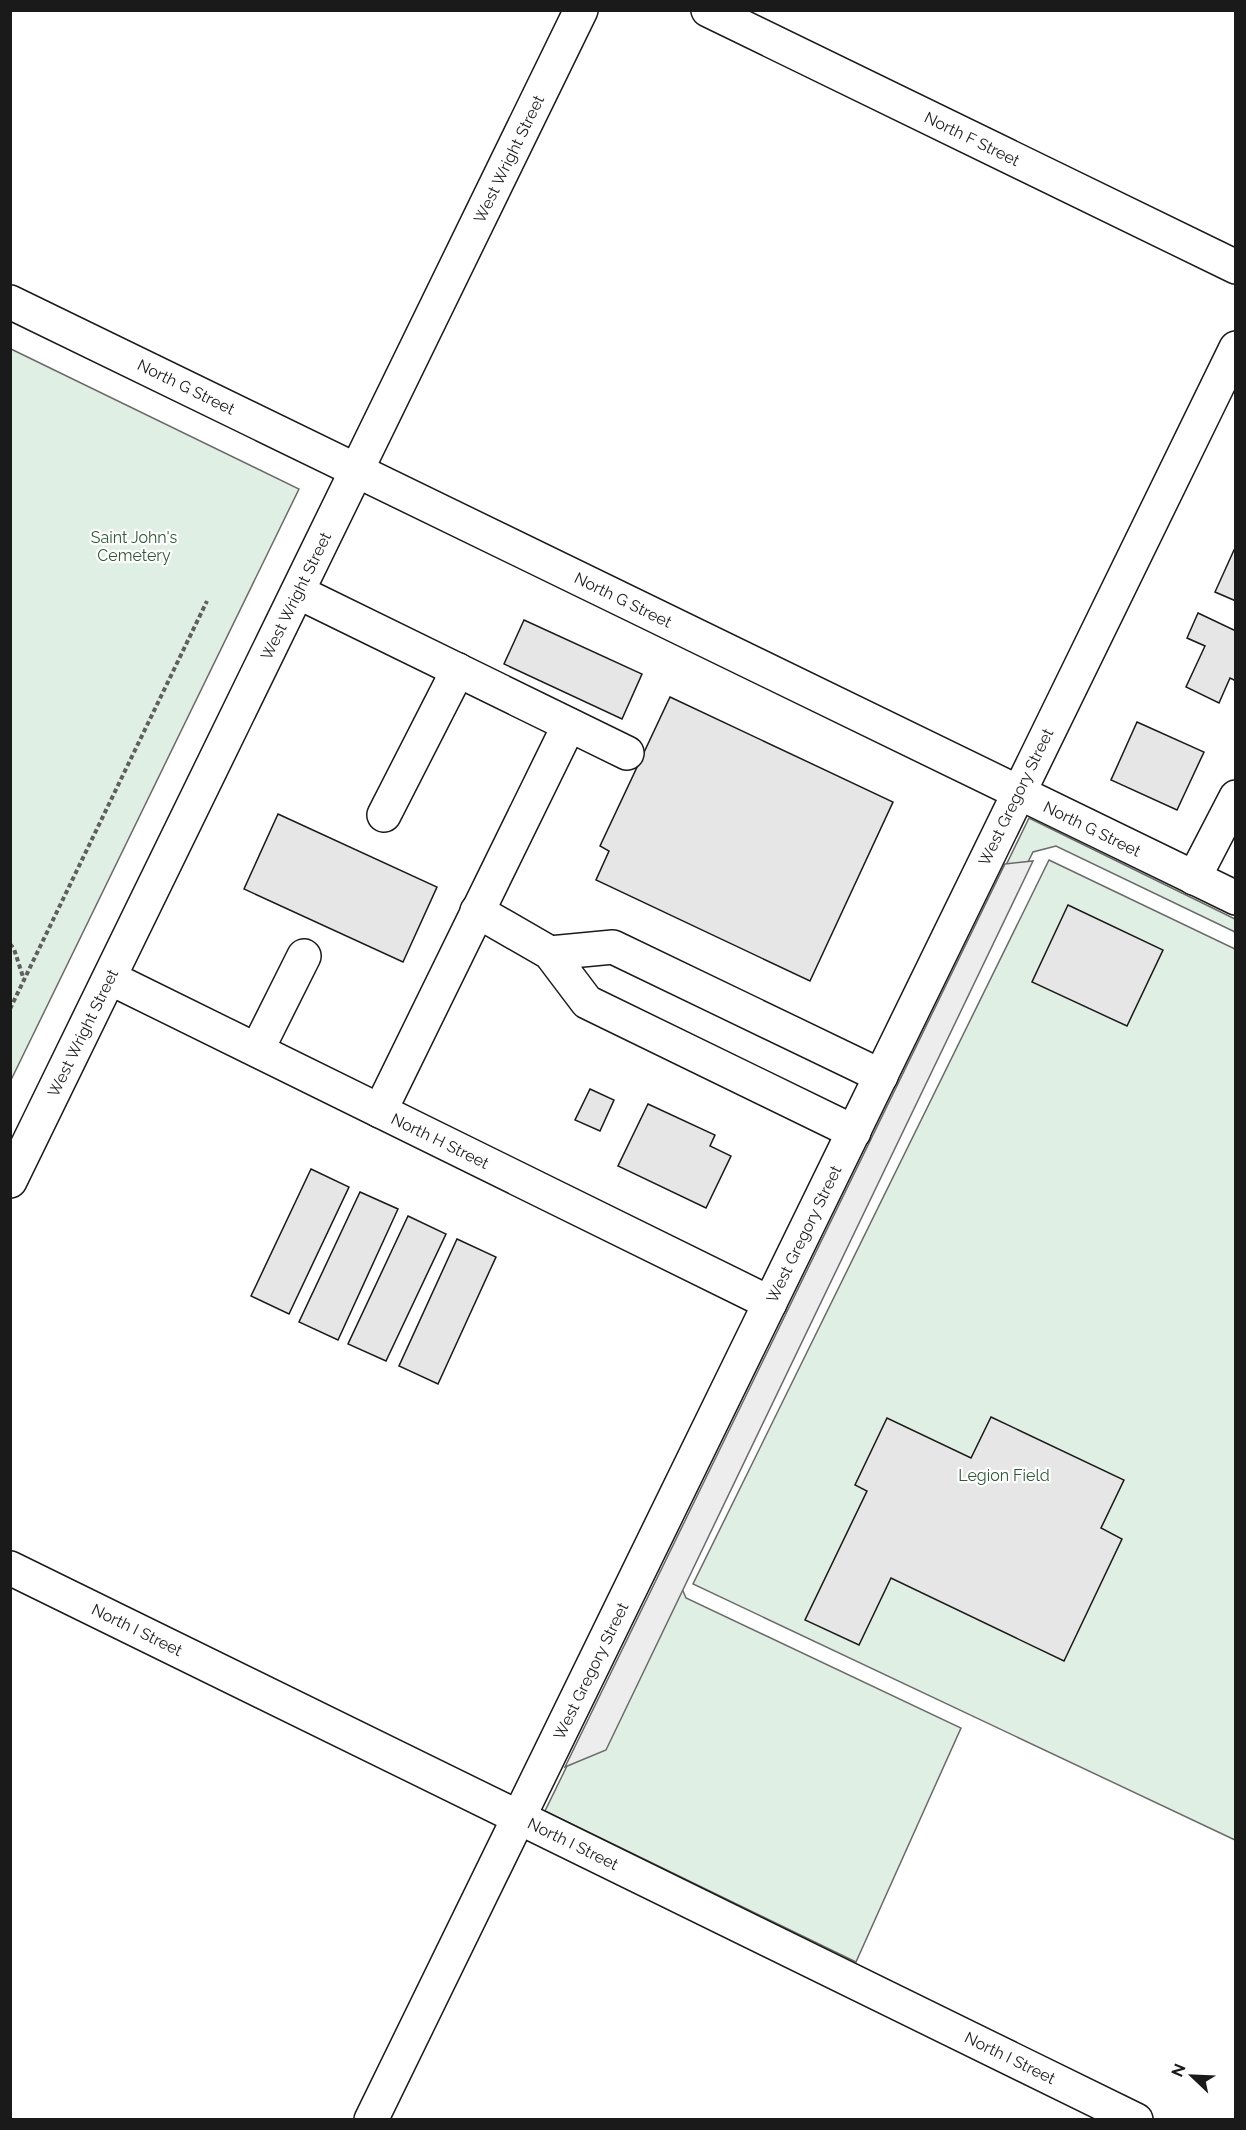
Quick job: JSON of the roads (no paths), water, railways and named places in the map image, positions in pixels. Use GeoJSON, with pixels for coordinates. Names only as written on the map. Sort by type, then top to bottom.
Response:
{"type":"FeatureCollection","features":[{"type":"Feature","properties":{"kind":"street","name":"West Wright Street"},"geometry":{"type":"LineString","coordinates":[[10,1181],[581,10]]}},
{"type":"Feature","properties":{"kind":"street","name":"North F Street"},"geometry":{"type":"LineString","coordinates":[[708,10],[1236,267]]}},
{"type":"Feature","properties":{"kind":"street","name":"North G Street"},"geometry":{"type":"LineString","coordinates":[[10,302],[1236,898]]}},
{"type":"Feature","properties":{"kind":"street","name":"West Gregory Street"},"geometry":{"type":"LineString","coordinates":[[371,2120],[1236,348]]}},
{"type":"Feature","properties":{"kind":"street"},"geometry":{"type":"LineString","coordinates":[[298,592],[627,753]]}},
{"type":"Feature","properties":{"kind":"street"},"geometry":{"type":"LineString","coordinates":[[384,815],[458,670]]}},
{"type":"Feature","properties":{"kind":"street"},"geometry":{"type":"LineString","coordinates":[[380,1111],[569,724]]}},
{"type":"Feature","properties":{"kind":"street"},"geometry":{"type":"LineString","coordinates":[[1194,878],[1236,797]]}},
{"type":"Feature","properties":{"kind":"street"},"geometry":{"type":"LineString","coordinates":[[477,911],[550,953],[587,1002],[854,1132]]}},
{"type":"Feature","properties":{"kind":"street"},"geometry":{"type":"LineString","coordinates":[[550,953],[613,947],[881,1076]]}},
{"type":"Feature","properties":{"kind":"street"},"geometry":{"type":"LineString","coordinates":[[257,1050],[304,956]]}},
{"type":"Feature","properties":{"kind":"street","name":"North H Street"},"geometry":{"type":"LineString","coordinates":[[110,978],[771,1303]]}},
{"type":"Feature","properties":{"kind":"street","name":"North I Street"},"geometry":{"type":"LineString","coordinates":[[10,1568],[1136,2120]]}},
{"type":"Feature","properties":{"kind":"park label","name":"Saint John's Cemetery"},"geometry":{"type":"Point","coordinates":[134,546]}},
{"type":"Feature","properties":{"kind":"park label","name":"Legion Field"},"geometry":{"type":"Point","coordinates":[1004,1475]}}]}
